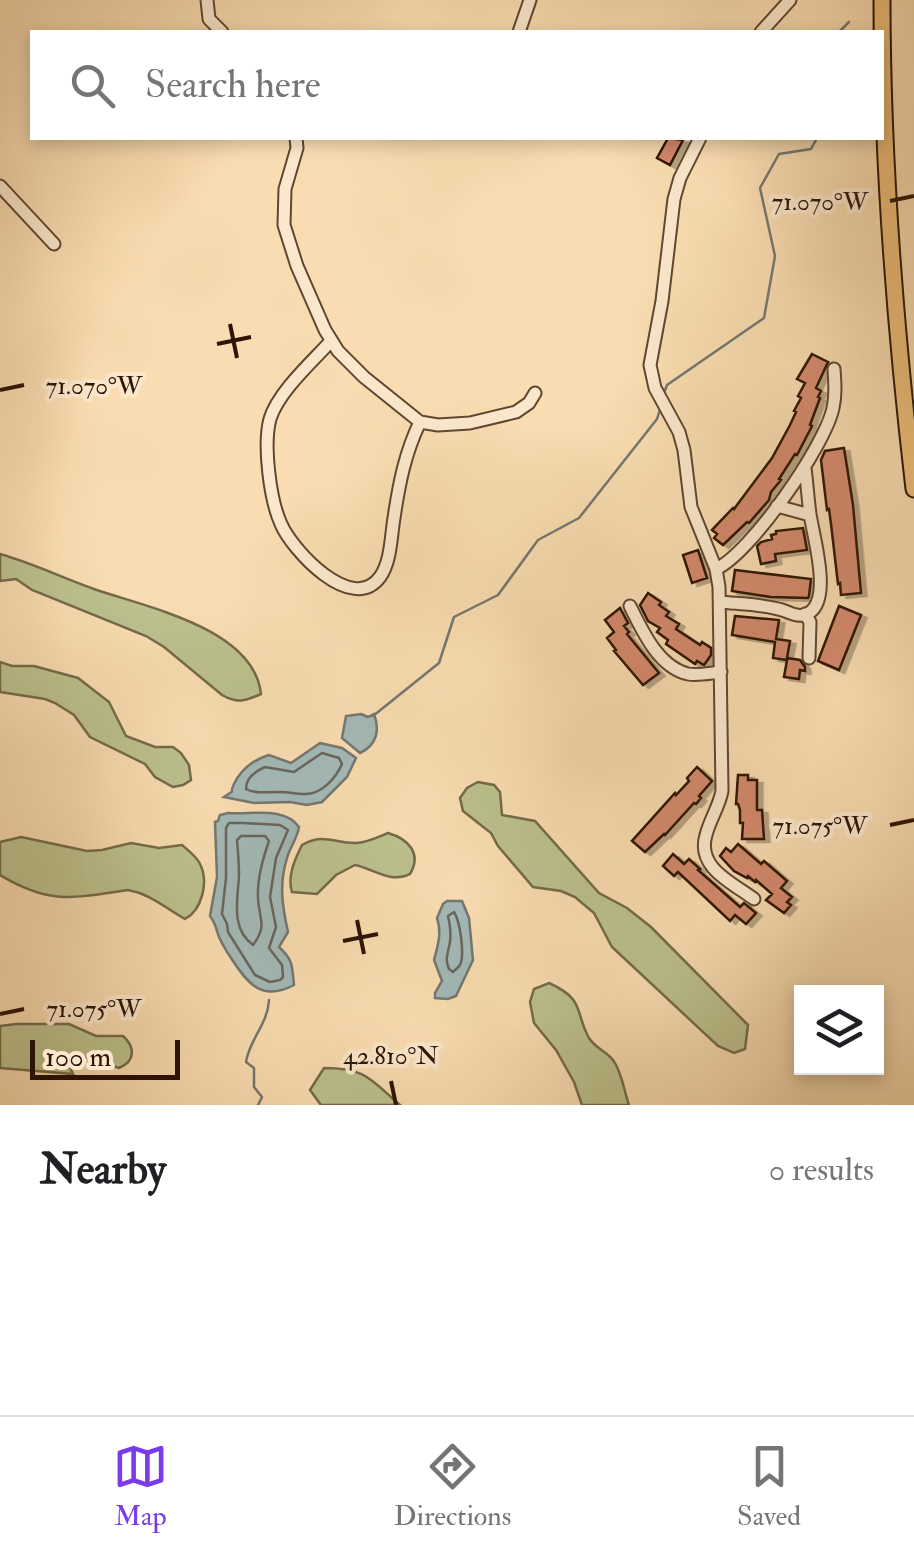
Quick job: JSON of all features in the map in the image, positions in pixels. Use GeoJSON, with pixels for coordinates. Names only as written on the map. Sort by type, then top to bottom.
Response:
{"type":"FeatureCollection","features":[{"type":"Feature","properties":{"kind":"highway"},"geometry":{"type":"LineString","coordinates":[[882,0],[883,30]]}},
{"type":"Feature","properties":{"kind":"highway"},"geometry":{"type":"LineString","coordinates":[[884,109],[892,280],[914,489]]}},
{"type":"Feature","properties":{"kind":"street"},"geometry":{"type":"LineString","coordinates":[[520,30],[530,0]]}},
{"type":"Feature","properties":{"kind":"street"},"geometry":{"type":"LineString","coordinates":[[763,30],[790,0]]}},
{"type":"Feature","properties":{"kind":"street"},"geometry":{"type":"LineString","coordinates":[[207,6],[211,22],[220,30]]}},
{"type":"Feature","properties":{"kind":"street"},"geometry":{"type":"LineString","coordinates":[[296,140],[285,189],[284,225],[297,266],[331,340],[364,377],[420,422],[455,424],[516,412],[530,403],[535,394]]}},
{"type":"Feature","properties":{"kind":"street"},"geometry":{"type":"LineString","coordinates":[[699,140],[674,199],[662,301],[651,355],[652,380],[679,432],[691,507],[716,569],[720,602],[722,790],[705,836],[706,859],[716,873],[754,899]]}},
{"type":"Feature","properties":{"kind":"street"},"geometry":{"type":"LineString","coordinates":[[0,186],[54,244]]}},
{"type":"Feature","properties":{"kind":"street"},"geometry":{"type":"LineString","coordinates":[[331,340],[275,406],[268,430],[268,454],[273,497],[284,531],[340,586],[366,588],[382,575],[407,451],[420,422]]}},
{"type":"Feature","properties":{"kind":"street"},"geometry":{"type":"LineString","coordinates":[[716,569],[731,560],[805,468],[833,408],[834,369]]}},
{"type":"Feature","properties":{"kind":"street"},"geometry":{"type":"LineString","coordinates":[[720,602],[765,606],[798,616],[816,604],[820,575],[805,468]]}},
{"type":"Feature","properties":{"kind":"street"},"geometry":{"type":"LineString","coordinates":[[778,506],[810,515]]}},
{"type":"Feature","properties":{"kind":"street"},"geometry":{"type":"LineString","coordinates":[[630,606],[643,632],[670,666],[687,674],[721,672]]}},
{"type":"Feature","properties":{"kind":"street"},"geometry":{"type":"LineString","coordinates":[[805,614],[810,622],[809,658]]}},
{"type":"Feature","properties":{"kind":"green space"},"geometry":{"type":"Polygon","coordinates":[[[0,554],[167,613],[219,637],[239,652],[254,671],[261,694],[242,700],[228,698],[146,636],[32,590],[16,579],[0,581],[0,554]]]}},
{"type":"Feature","properties":{"kind":"green space"},"geometry":{"type":"Polygon","coordinates":[[[0,662],[78,678],[109,702],[126,736],[155,747],[173,747],[181,753],[189,765],[191,780],[173,787],[155,777],[145,764],[90,737],[74,715],[55,703],[0,692],[0,662]]]}},
{"type":"Feature","properties":{"kind":"green space"},"geometry":{"type":"Polygon","coordinates":[[[478,782],[494,785],[500,792],[502,815],[535,821],[599,893],[651,927],[748,1025],[745,1049],[734,1053],[718,1046],[612,947],[594,913],[575,897],[533,887],[491,833],[463,811],[460,798],[478,782]]]}},
{"type":"Feature","properties":{"kind":"green space"},"geometry":{"type":"Polygon","coordinates":[[[388,833],[411,848],[415,860],[410,874],[389,877],[355,865],[336,875],[317,894],[292,892],[291,874],[302,845],[323,839],[361,842],[388,833]]]}},
{"type":"Feature","properties":{"kind":"green space"},"geometry":{"type":"Polygon","coordinates":[[[21,837],[87,851],[131,843],[159,848],[182,845],[195,856],[203,871],[202,895],[196,909],[185,919],[151,898],[128,890],[77,897],[33,891],[0,875],[0,842],[21,837]]]}},
{"type":"Feature","properties":{"kind":"green space"},"geometry":{"type":"Polygon","coordinates":[[[549,983],[574,1001],[589,1038],[613,1060],[629,1105],[582,1105],[556,1050],[534,1023],[530,1002],[534,989],[549,983]]]}},
{"type":"Feature","properties":{"kind":"green space"},"geometry":{"type":"Polygon","coordinates":[[[69,1024],[96,1036],[123,1036],[130,1045],[131,1058],[119,1068],[83,1056],[69,1065],[73,1074],[0,1068],[0,1026],[69,1024]]]}},
{"type":"Feature","properties":{"kind":"green space"},"geometry":{"type":"Polygon","coordinates":[[[324,1068],[359,1073],[400,1105],[321,1105],[310,1090],[324,1068]]]}},
{"type":"Feature","properties":{"kind":"water"},"geometry":{"type":"Polygon","coordinates":[[[374,714],[377,731],[370,746],[360,753],[342,738],[346,716],[374,714]]]}},
{"type":"Feature","properties":{"kind":"water"},"geometry":{"type":"Polygon","coordinates":[[[320,743],[342,748],[356,758],[347,777],[322,802],[254,803],[224,797],[232,792],[244,770],[258,760],[269,755],[291,763],[320,743]]]}},
{"type":"Feature","properties":{"kind":"water"},"geometry":{"type":"Polygon","coordinates":[[[228,813],[276,814],[293,820],[299,827],[283,877],[288,932],[279,947],[291,963],[294,985],[283,990],[264,991],[250,982],[226,951],[210,916],[217,877],[215,822],[228,813]]]}},
{"type":"Feature","properties":{"kind":"water"},"geometry":{"type":"Polygon","coordinates":[[[447,901],[462,901],[469,918],[473,960],[456,996],[448,999],[435,998],[442,981],[434,960],[439,934],[437,918],[447,901]]]}},
{"type":"Feature","properties":{"kind":"building"},"geometry":{"type":"Polygon","coordinates":[[[667,140],[683,140],[670,165],[657,158],[667,140]]]}},
{"type":"Feature","properties":{"kind":"building"},"geometry":{"type":"Polygon","coordinates":[[[812,354],[828,362],[816,388],[821,391],[812,426],[769,500],[723,545],[714,538],[717,534],[712,530],[734,509],[772,458],[796,412],[805,383],[797,379],[812,354]]]}},
{"type":"Feature","properties":{"kind":"building"},"geometry":{"type":"Polygon","coordinates":[[[844,448],[861,593],[841,595],[821,460],[825,451],[844,448]]]}},
{"type":"Feature","properties":{"kind":"building"},"geometry":{"type":"Polygon","coordinates":[[[803,528],[807,550],[775,554],[776,561],[761,564],[757,546],[761,542],[772,539],[776,531],[803,528]]]}},
{"type":"Feature","properties":{"kind":"building"},"geometry":{"type":"Polygon","coordinates":[[[698,550],[707,578],[692,583],[683,555],[698,550]]]}},
{"type":"Feature","properties":{"kind":"building"},"geometry":{"type":"Polygon","coordinates":[[[735,570],[811,579],[809,596],[771,597],[732,591],[735,570]]]}},
{"type":"Feature","properties":{"kind":"building"},"geometry":{"type":"Polygon","coordinates":[[[648,593],[669,612],[666,616],[679,624],[676,629],[711,648],[704,665],[697,661],[695,664],[666,644],[668,640],[657,632],[660,628],[648,621],[640,605],[648,593]]]}},
{"type":"Feature","properties":{"kind":"building"},"geometry":{"type":"Polygon","coordinates":[[[839,606],[861,615],[839,670],[818,661],[839,606]]]}},
{"type":"Feature","properties":{"kind":"building"},"geometry":{"type":"Polygon","coordinates":[[[620,608],[628,623],[624,626],[627,634],[659,673],[643,685],[607,638],[614,632],[605,620],[620,608]]]}},
{"type":"Feature","properties":{"kind":"building"},"geometry":{"type":"Polygon","coordinates":[[[735,616],[779,620],[776,639],[790,641],[787,658],[800,660],[805,667],[805,671],[800,670],[799,679],[784,677],[787,660],[773,658],[775,642],[732,635],[735,616]]]}},
{"type":"Feature","properties":{"kind":"building"},"geometry":{"type":"Polygon","coordinates":[[[697,767],[712,781],[696,804],[645,852],[632,841],[689,781],[687,778],[697,767]]]}},
{"type":"Feature","properties":{"kind":"building"},"geometry":{"type":"Polygon","coordinates":[[[738,775],[757,780],[757,810],[762,810],[764,839],[742,839],[743,823],[736,804],[738,775]]]}},
{"type":"Feature","properties":{"kind":"building"},"geometry":{"type":"Polygon","coordinates":[[[738,844],[787,881],[781,888],[792,897],[784,913],[766,900],[772,894],[756,880],[734,871],[720,856],[726,848],[731,852],[738,844]]]}},
{"type":"Feature","properties":{"kind":"building"},"geometry":{"type":"Polygon","coordinates":[[[673,854],[684,864],[689,859],[740,907],[744,903],[756,913],[746,924],[735,915],[730,921],[678,872],[674,876],[663,866],[673,854]]]}},
{"type":"Feature","properties":{"kind":"waterway"},"geometry":{"type":"LineString","coordinates":[[841,30],[849,22]]}},
{"type":"Feature","properties":{"kind":"waterway"},"geometry":{"type":"LineString","coordinates":[[664,393],[667,385],[764,318],[775,256],[760,188],[779,154],[811,149],[816,140]]}},
{"type":"Feature","properties":{"kind":"waterway"},"geometry":{"type":"LineString","coordinates":[[373,716],[439,663],[454,617],[498,595],[538,540],[579,518],[657,419],[661,406]]}},
{"type":"Feature","properties":{"kind":"waterway"},"geometry":{"type":"LineString","coordinates":[[258,1105],[262,1097],[254,1087],[254,1068],[246,1062],[269,1000]]}}]}
